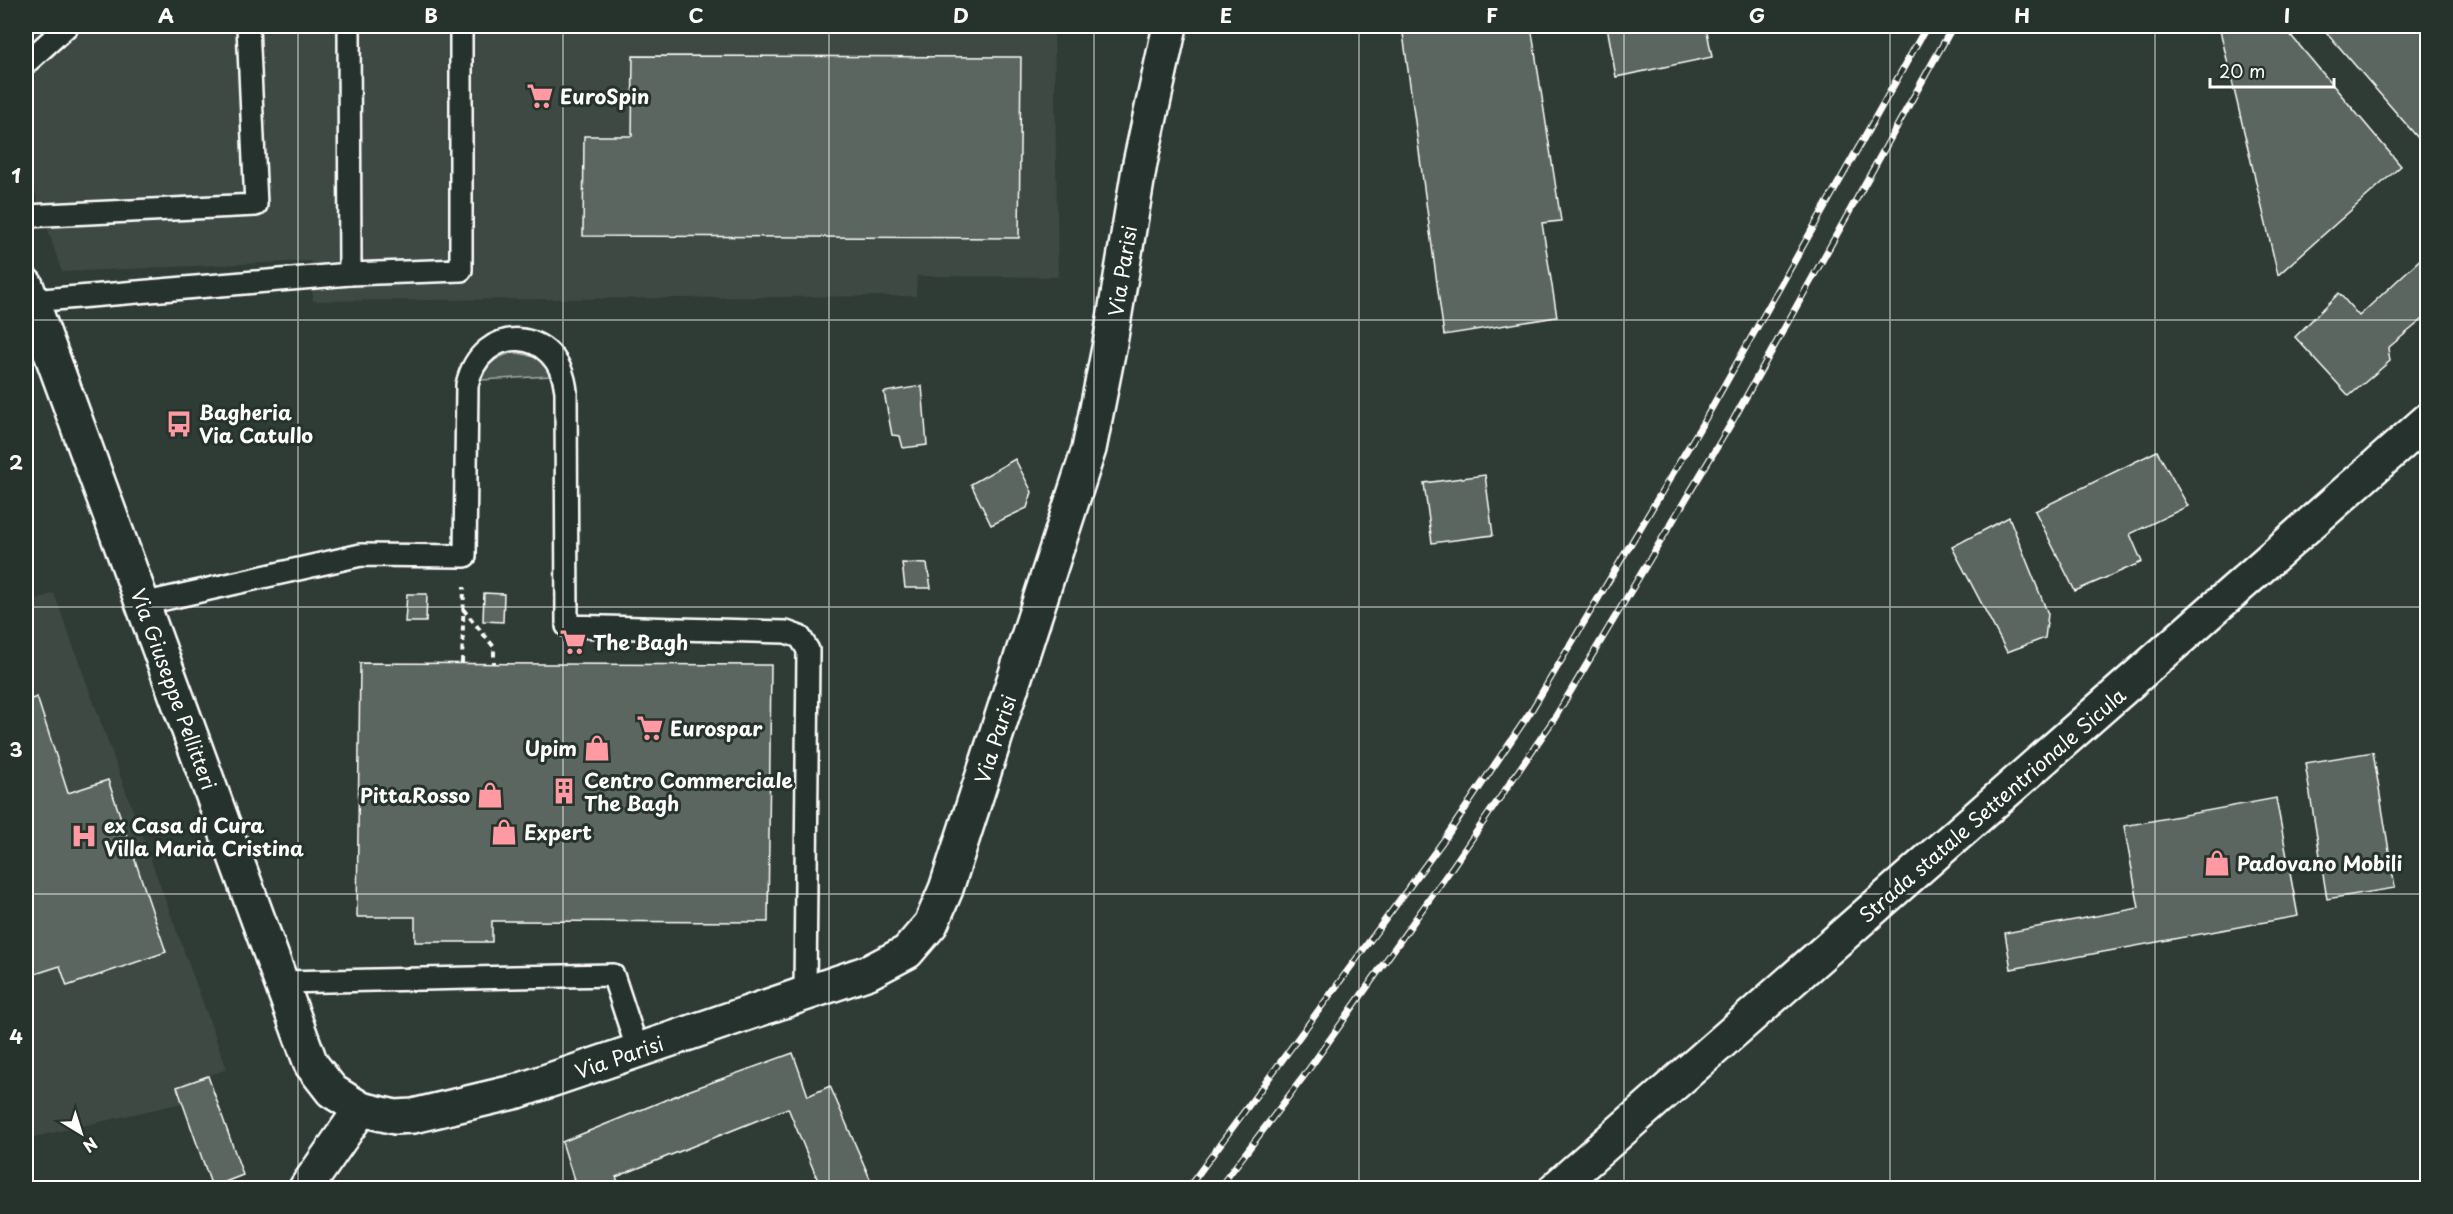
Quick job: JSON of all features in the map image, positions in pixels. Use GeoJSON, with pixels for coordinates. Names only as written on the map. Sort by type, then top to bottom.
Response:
{"type":"FeatureCollection","features":[{"type":"Feature","properties":{"kind":"street","name":"Via Parisi"},"geometry":{"type":"LineString","coordinates":[[431,1113],[518,1091],[869,972],[907,952],[931,924],[946,889],[1089,449],[1110,343],[1140,163],[1170,26]]}},
{"type":"Feature","properties":{"kind":"street","name":"Via Giuseppe Pellitteri"},"geometry":{"type":"LineString","coordinates":[[28,293],[311,1064],[332,1091],[361,1109],[395,1117],[431,1113]]}},
{"type":"Feature","properties":{"kind":"street","name":"Strada statale Settentrionale Sicula"},"geometry":{"type":"LineString","coordinates":[[1556,1188],[2427,420]]}},
{"type":"Feature","properties":{"kind":"street"},"geometry":{"type":"LineString","coordinates":[[306,1188],[361,1109]]}},
{"type":"Feature","properties":{"kind":"lane"},"geometry":{"type":"LineString","coordinates":[[26,63],[67,26]]}},
{"type":"Feature","properties":{"kind":"lane"},"geometry":{"type":"LineString","coordinates":[[26,216],[256,205],[248,26]]}},
{"type":"Feature","properties":{"kind":"lane"},"geometry":{"type":"LineString","coordinates":[[349,26],[350,274]]}},
{"type":"Feature","properties":{"kind":"lane"},"geometry":{"type":"LineString","coordinates":[[28,293],[350,274],[461,270],[461,26]]}},
{"type":"Feature","properties":{"kind":"lane"},"geometry":{"type":"LineString","coordinates":[[142,604],[361,555],[465,556],[466,385],[470,369],[483,353],[504,340],[519,339],[534,342],[547,350],[557,361],[565,383],[567,626],[786,632],[800,638],[808,651],[805,994]]}},
{"type":"Feature","properties":{"kind":"lane"},"geometry":{"type":"LineString","coordinates":[[282,982],[613,975],[638,1051]]}},
{"type":"Feature","properties":{"kind":"path"},"geometry":{"type":"LineString","coordinates":[[462,663],[465,556]]}},
{"type":"Feature","properties":{"kind":"path"},"geometry":{"type":"LineString","coordinates":[[463,609],[494,647],[494,663]]}},
{"type":"Feature","properties":{"kind":"shaded area","name":"EuroSpin"},"geometry":{"type":"Polygon","coordinates":[[[26,26],[1054,26],[1058,277],[917,276],[916,296],[313,301],[311,261],[62,272],[26,166],[26,26]]]}},
{"type":"Feature","properties":{"kind":"shaded area"},"geometry":{"type":"Polygon","coordinates":[[[511,353],[535,358],[544,365],[551,376],[481,380],[488,365],[511,353]]]}},
{"type":"Feature","properties":{"kind":"shaded area","name":"ex Casa di Cura Villa Maria Cristina"},"geometry":{"type":"Polygon","coordinates":[[[54,593],[227,1069],[177,1087],[182,1103],[26,1139],[26,603],[54,593]]]}},
{"type":"Feature","properties":{"kind":"building"},"geometry":{"type":"Polygon","coordinates":[[[1402,26],[1531,26],[1561,221],[1542,223],[1557,317],[1444,335],[1402,26]]]}},
{"type":"Feature","properties":{"kind":"building"},"geometry":{"type":"Polygon","coordinates":[[[1607,26],[1706,26],[1712,57],[1616,77],[1607,26]]]}},
{"type":"Feature","properties":{"kind":"building"},"geometry":{"type":"Polygon","coordinates":[[[2219,26],[2283,26],[2401,166],[2278,275],[2219,26]]]}},
{"type":"Feature","properties":{"kind":"building"},"geometry":{"type":"Polygon","coordinates":[[[2321,26],[2428,26],[2428,144],[2425,146],[2321,26]]]}},
{"type":"Feature","properties":{"kind":"building"},"geometry":{"type":"Polygon","coordinates":[[[633,56],[1021,57],[1019,238],[583,236],[584,136],[632,136],[633,56]]]}},
{"type":"Feature","properties":{"kind":"building"},"geometry":{"type":"Polygon","coordinates":[[[2428,252],[2428,315],[2388,348],[2390,361],[2349,396],[2295,337],[2339,293],[2359,316],[2428,252]]]}},
{"type":"Feature","properties":{"kind":"building"},"geometry":{"type":"Polygon","coordinates":[[[922,386],[927,445],[903,448],[900,436],[892,435],[884,392],[922,386]]]}},
{"type":"Feature","properties":{"kind":"building"},"geometry":{"type":"Polygon","coordinates":[[[2157,451],[2188,506],[2130,534],[2142,562],[2075,591],[2035,511],[2157,451]]]}},
{"type":"Feature","properties":{"kind":"building"},"geometry":{"type":"Polygon","coordinates":[[[1015,459],[1032,492],[1027,508],[991,525],[971,484],[1015,459]]]}},
{"type":"Feature","properties":{"kind":"building"},"geometry":{"type":"Polygon","coordinates":[[[1485,475],[1493,535],[1432,543],[1424,483],[1485,475]]]}},
{"type":"Feature","properties":{"kind":"building"},"geometry":{"type":"Polygon","coordinates":[[[2009,517],[2048,614],[2045,638],[2007,652],[1952,547],[2009,517]]]}},
{"type":"Feature","properties":{"kind":"building"},"geometry":{"type":"Polygon","coordinates":[[[902,563],[927,564],[931,588],[905,588],[902,563]]]}},
{"type":"Feature","properties":{"kind":"building"},"geometry":{"type":"Polygon","coordinates":[[[484,593],[504,594],[503,622],[483,621],[484,593]]]}},
{"type":"Feature","properties":{"kind":"building"},"geometry":{"type":"Polygon","coordinates":[[[407,594],[427,594],[426,622],[405,622],[407,594]]]}},
{"type":"Feature","properties":{"kind":"building","name":"Centro Commerciale The Bagh"},"geometry":{"type":"Polygon","coordinates":[[[360,663],[771,665],[768,922],[492,921],[492,942],[415,942],[415,917],[357,917],[360,663]]]}},
{"type":"Feature","properties":{"kind":"building"},"geometry":{"type":"Polygon","coordinates":[[[37,697],[68,793],[108,780],[166,952],[67,986],[60,966],[26,977],[26,701],[37,697]]]}},
{"type":"Feature","properties":{"kind":"building"},"geometry":{"type":"Polygon","coordinates":[[[2373,752],[2395,888],[2327,899],[2305,763],[2373,752]]]}},
{"type":"Feature","properties":{"kind":"building"},"geometry":{"type":"Polygon","coordinates":[[[2276,798],[2298,916],[2011,969],[2005,933],[2139,908],[2124,826],[2276,798]]]}},
{"type":"Feature","properties":{"kind":"building"},"geometry":{"type":"Polygon","coordinates":[[[793,1053],[808,1096],[830,1086],[874,1188],[821,1188],[788,1108],[616,1177],[621,1188],[553,1188],[574,1180],[562,1142],[685,1092],[793,1053]]]}},
{"type":"Feature","properties":{"kind":"building"},"geometry":{"type":"Polygon","coordinates":[[[208,1076],[243,1175],[212,1187],[177,1087],[208,1076]]]}},
{"type":"Feature","properties":{"kind":"railway"},"geometry":{"type":"LineString","coordinates":[[1188,1188],[1446,837],[1531,711],[1707,416],[1927,26]]}},
{"type":"Feature","properties":{"kind":"railway"},"geometry":{"type":"LineString","coordinates":[[1219,1188],[1304,1076],[1554,719],[1732,422],[1953,26]]}},
{"type":"Feature","properties":{"kind":"place","name":"EuroSpin"},"geometry":{"type":"Point","coordinates":[540,96]}},
{"type":"Feature","properties":{"kind":"place","name":"Bagheria Via Catullo"},"geometry":{"type":"Point","coordinates":[179,424]}},
{"type":"Feature","properties":{"kind":"place","name":"The Bagh"},"geometry":{"type":"Point","coordinates":[573,642]}},
{"type":"Feature","properties":{"kind":"place","name":"Eurospar"},"geometry":{"type":"Point","coordinates":[650,728]}},
{"type":"Feature","properties":{"kind":"place","name":"Upim"},"geometry":{"type":"Point","coordinates":[597,748]}},
{"type":"Feature","properties":{"kind":"place","name":"Centro Commerciale The Bagh"},"geometry":{"type":"Point","coordinates":[564,791]}},
{"type":"Feature","properties":{"kind":"place","name":"PittaRosso"},"geometry":{"type":"Point","coordinates":[490,795]}},
{"type":"Feature","properties":{"kind":"place","name":"Expert"},"geometry":{"type":"Point","coordinates":[504,832]}},
{"type":"Feature","properties":{"kind":"place","name":"ex Casa di Cura Villa Maria Cristina"},"geometry":{"type":"Point","coordinates":[84,836]}},
{"type":"Feature","properties":{"kind":"place","name":"Padovano Mobili"},"geometry":{"type":"Point","coordinates":[2217,863]}}]}
